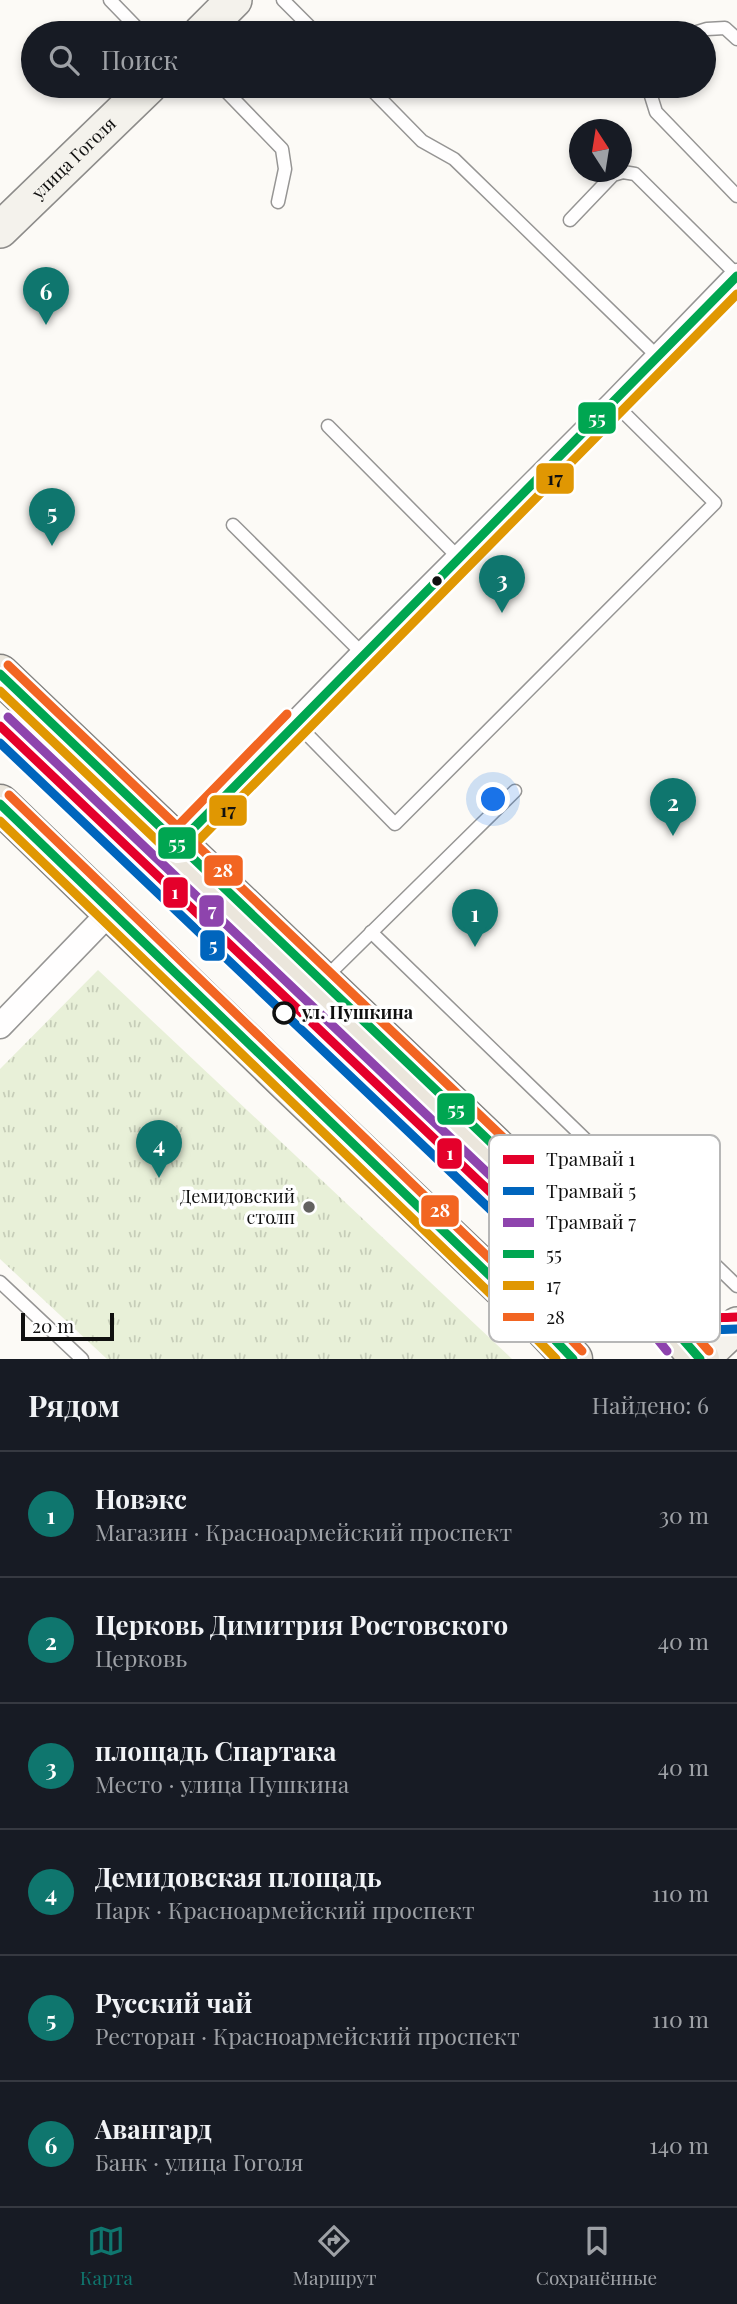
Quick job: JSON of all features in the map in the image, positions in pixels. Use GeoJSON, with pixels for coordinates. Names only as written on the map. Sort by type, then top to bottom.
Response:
{"type":"FeatureCollection","features":[{"type":"Feature","properties":{"kind":"main road"},"geometry":{"type":"LineString","coordinates":[[0,674],[489,1141]]}},
{"type":"Feature","properties":{"kind":"main road"},"geometry":{"type":"LineString","coordinates":[[0,804],[489,1275]]}},
{"type":"Feature","properties":{"kind":"main road"},"geometry":{"type":"LineString","coordinates":[[557,1342],[573,1359]]}},
{"type":"Feature","properties":{"kind":"main road"},"geometry":{"type":"LineString","coordinates":[[686,1342],[701,1359]]}},
{"type":"Feature","properties":{"kind":"street"},"geometry":{"type":"LineString","coordinates":[[213,21],[234,0]]}},
{"type":"Feature","properties":{"kind":"street","name":"улица Гоголя"},"geometry":{"type":"LineString","coordinates":[[0,229],[136,98]]}},
{"type":"Feature","properties":{"kind":"street"},"geometry":{"type":"LineString","coordinates":[[178,844],[737,275]]}},
{"type":"Feature","properties":{"kind":"street"},"geometry":{"type":"LineString","coordinates":[[0,1027],[111,911]]}},
{"type":"Feature","properties":{"kind":"street"},"geometry":{"type":"LineString","coordinates":[[720,1341],[737,1325]]}},
{"type":"Feature","properties":{"kind":"street"},"geometry":{"type":"LineString","coordinates":[[701,1359],[719,1342]]}},
{"type":"Feature","properties":{"kind":"lane"},"geometry":{"type":"LineString","coordinates":[[110,0],[130,21]]}},
{"type":"Feature","properties":{"kind":"lane"},"geometry":{"type":"LineString","coordinates":[[283,0],[304,21]]}},
{"type":"Feature","properties":{"kind":"lane"},"geometry":{"type":"LineString","coordinates":[[716,28],[725,27],[737,39]]}},
{"type":"Feature","properties":{"kind":"lane"},"geometry":{"type":"LineString","coordinates":[[233,98],[282,149],[285,169],[278,202]]}},
{"type":"Feature","properties":{"kind":"lane"},"geometry":{"type":"LineString","coordinates":[[380,98],[422,141],[454,159],[658,357]]}},
{"type":"Feature","properties":{"kind":"lane"},"geometry":{"type":"LineString","coordinates":[[652,98],[656,112],[737,196]]}},
{"type":"Feature","properties":{"kind":"lane"},"geometry":{"type":"LineString","coordinates":[[570,220],[613,175],[623,172],[635,174],[737,275]]}},
{"type":"Feature","properties":{"kind":"lane"},"geometry":{"type":"LineString","coordinates":[[296,723],[395,824],[715,503],[614,403]]}},
{"type":"Feature","properties":{"kind":"lane"},"geometry":{"type":"LineString","coordinates":[[328,426],[459,558]]}},
{"type":"Feature","properties":{"kind":"lane"},"geometry":{"type":"LineString","coordinates":[[233,525],[363,654]]}},
{"type":"Feature","properties":{"kind":"lane"},"geometry":{"type":"LineString","coordinates":[[322,981],[515,791]]}},
{"type":"Feature","properties":{"kind":"lane"},"geometry":{"type":"LineString","coordinates":[[371,932],[583,1135]]}},
{"type":"Feature","properties":{"kind":"lane"},"geometry":{"type":"LineString","coordinates":[[720,1269],[737,1286]]}},
{"type":"Feature","properties":{"kind":"lane"},"geometry":{"type":"LineString","coordinates":[[0,1282],[82,1359]]}},
{"type":"Feature","properties":{"kind":"green space"},"geometry":{"type":"Polygon","coordinates":[[[98,970],[489,1337],[489,1342],[494,1342],[512,1359],[107,1359],[0,1259],[0,1069],[98,970]]]}},
{"type":"Feature","properties":{"kind":"tram line","name":"7"},"geometry":{"type":"LineString","coordinates":[[8,717],[489,1174]]}},
{"type":"Feature","properties":{"kind":"tram line","name":"1"},"geometry":{"type":"LineString","coordinates":[[0,726],[489,1191]]}},
{"type":"Feature","properties":{"kind":"tram line","name":"5"},"geometry":{"type":"LineString","coordinates":[[0,743],[489,1208]]}},
{"type":"Feature","properties":{"kind":"tram line","name":"1"},"geometry":{"type":"LineString","coordinates":[[720,1318],[737,1317]]}},
{"type":"Feature","properties":{"kind":"tram line","name":"5"},"geometry":{"type":"LineString","coordinates":[[720,1329],[737,1329]]}},
{"type":"Feature","properties":{"kind":"tram line","name":"7"},"geometry":{"type":"LineString","coordinates":[[660,1342],[667,1351]]}},
{"type":"Feature","properties":{"kind":"transit line","name":"55"},"geometry":{"type":"LineString","coordinates":[[178,844],[737,276]]}},
{"type":"Feature","properties":{"kind":"transit line","name":"17"},"geometry":{"type":"LineString","coordinates":[[0,691],[170,853],[184,855],[737,294]]}},
{"type":"Feature","properties":{"kind":"transit line","name":"28"},"geometry":{"type":"LineString","coordinates":[[8,665],[501,1135]]}},
{"type":"Feature","properties":{"kind":"transit line","name":"55"},"geometry":{"type":"LineString","coordinates":[[0,674],[489,1141]]}},
{"type":"Feature","properties":{"kind":"transit line","name":"28"},"geometry":{"type":"LineString","coordinates":[[169,835],[287,714]]}},
{"type":"Feature","properties":{"kind":"transit line","name":"28"},"geometry":{"type":"LineString","coordinates":[[9,795],[489,1258]]}},
{"type":"Feature","properties":{"kind":"transit line","name":"55"},"geometry":{"type":"LineString","coordinates":[[0,804],[489,1275]]}},
{"type":"Feature","properties":{"kind":"transit line","name":"17"},"geometry":{"type":"LineString","coordinates":[[0,821],[489,1292]]}},
{"type":"Feature","properties":{"kind":"transit line","name":"17"},"geometry":{"type":"LineString","coordinates":[[540,1342],[556,1359]]}},
{"type":"Feature","properties":{"kind":"transit line","name":"55"},"geometry":{"type":"LineString","coordinates":[[557,1342],[573,1359]]}},
{"type":"Feature","properties":{"kind":"transit line","name":"28"},"geometry":{"type":"LineString","coordinates":[[573,1342],[582,1351]]}},
{"type":"Feature","properties":{"kind":"transit line","name":"55"},"geometry":{"type":"LineString","coordinates":[[685,1342],[700,1359]]}},
{"type":"Feature","properties":{"kind":"transit line","name":"28"},"geometry":{"type":"LineString","coordinates":[[701,1342],[709,1351]]}},
{"type":"Feature","properties":{"kind":"place","name":"Авангард"},"geometry":{"type":"Point","coordinates":[46,325]}},
{"type":"Feature","properties":{"kind":"place","name":"Русский чай"},"geometry":{"type":"Point","coordinates":[52,546]}},
{"type":"Feature","properties":{"kind":"place","name":"площадь Спартака"},"geometry":{"type":"Point","coordinates":[502,613]}},
{"type":"Feature","properties":{"kind":"place","name":"Церковь Димитрия Ростовского"},"geometry":{"type":"Point","coordinates":[673,836]}},
{"type":"Feature","properties":{"kind":"place","name":"Новэкс"},"geometry":{"type":"Point","coordinates":[475,947]}},
{"type":"Feature","properties":{"kind":"place","name":"ул. Пушкина"},"geometry":{"type":"Point","coordinates":[284,1013]}},
{"type":"Feature","properties":{"kind":"place","name":"Демидовская площадь"},"geometry":{"type":"Point","coordinates":[159,1178]}},
{"type":"Feature","properties":{"kind":"place","name":"Демидовский столп"},"geometry":{"type":"Point","coordinates":[309,1207]}}]}
